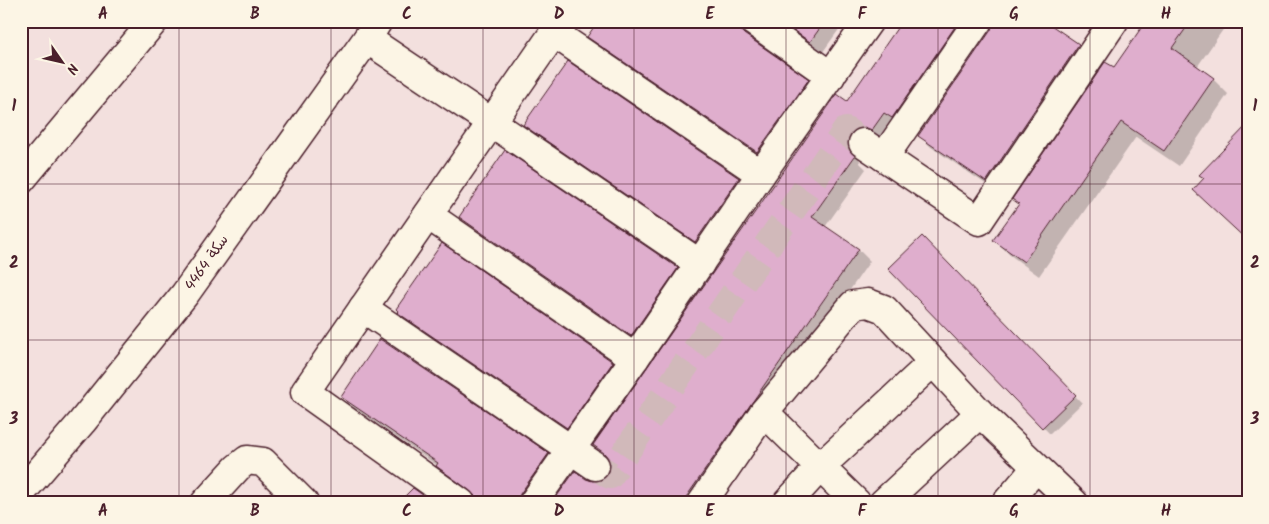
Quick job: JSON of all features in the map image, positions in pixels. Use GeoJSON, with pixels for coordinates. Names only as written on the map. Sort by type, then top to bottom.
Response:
{"type":"FeatureCollection","features":[{"type":"Feature","properties":{"kind":"main road"},"geometry":{"type":"LineString","coordinates":[[21,180],[154,21]]}},
{"type":"Feature","properties":{"kind":"main road"},"geometry":{"type":"LineString","coordinates":[[753,21],[831,76]]}},
{"type":"Feature","properties":{"kind":"main road"},"geometry":{"type":"LineString","coordinates":[[533,503],[869,21]]}},
{"type":"Feature","properties":{"kind":"main road"},"geometry":{"type":"LineString","coordinates":[[978,21],[874,150],[979,221],[1114,21]]}},
{"type":"Feature","properties":{"kind":"main road"},"geometry":{"type":"LineString","coordinates":[[461,503],[305,392],[558,27],[761,174]]}},
{"type":"Feature","properties":{"kind":"main road"},"geometry":{"type":"LineString","coordinates":[[372,30],[492,122],[700,264]]}},
{"type":"Feature","properties":{"kind":"main road","name":"سكة 4464"},"geometry":{"type":"LineString","coordinates":[[21,493],[82,422],[185,294],[372,30]]}},
{"type":"Feature","properties":{"kind":"main road"},"geometry":{"type":"LineString","coordinates":[[428,215],[635,358]]}},
{"type":"Feature","properties":{"kind":"main road"},"geometry":{"type":"LineString","coordinates":[[702,503],[764,412],[853,305],[868,303],[884,309],[980,413],[1074,503]]}},
{"type":"Feature","properties":{"kind":"main road"},"geometry":{"type":"LineString","coordinates":[[363,308],[595,466]]}},
{"type":"Feature","properties":{"kind":"main road"},"geometry":{"type":"LineString","coordinates":[[787,503],[820,467],[933,362]]}},
{"type":"Feature","properties":{"kind":"main road"},"geometry":{"type":"LineString","coordinates":[[764,412],[857,503]]}},
{"type":"Feature","properties":{"kind":"main road"},"geometry":{"type":"LineString","coordinates":[[882,503],[980,413]]}},
{"type":"Feature","properties":{"kind":"main road"},"geometry":{"type":"LineString","coordinates":[[205,503],[237,468],[247,460],[263,462],[304,503]]}},
{"type":"Feature","properties":{"kind":"main road"},"geometry":{"type":"LineString","coordinates":[[1006,503],[1036,468]]}},
{"type":"Feature","properties":{"kind":"building"},"geometry":{"type":"Polygon","coordinates":[[[598,21],[738,21],[739,28],[744,34],[809,79],[757,152],[587,37],[598,21]]]}},
{"type":"Feature","properties":{"kind":"building"},"geometry":{"type":"Polygon","coordinates":[[[780,21],[825,21],[810,42],[780,21]]]}},
{"type":"Feature","properties":{"kind":"building"},"geometry":{"type":"Polygon","coordinates":[[[902,21],[959,21],[892,118],[884,113],[872,130],[864,127],[856,129],[850,135],[847,142],[849,149],[855,156],[812,217],[859,249],[682,503],[552,503],[575,471],[586,479],[593,481],[601,480],[608,475],[610,468],[609,459],[593,445],[837,94],[847,101],[902,21]]]}},
{"type":"Feature","properties":{"kind":"building"},"geometry":{"type":"Polygon","coordinates":[[[993,21],[1045,21],[1079,44],[986,182],[918,136],[991,30],[993,21]]]}},
{"type":"Feature","properties":{"kind":"building"},"geometry":{"type":"Polygon","coordinates":[[[1146,21],[1191,21],[1172,48],[1214,78],[1164,151],[1121,122],[1024,262],[993,240],[1019,204],[1012,199],[1105,62],[1114,67],[1146,21]]]}},
{"type":"Feature","properties":{"kind":"building"},"geometry":{"type":"Polygon","coordinates":[[[568,61],[739,178],[695,242],[523,125],[568,61]]]}},
{"type":"Feature","properties":{"kind":"building"},"geometry":{"type":"Polygon","coordinates":[[[1248,124],[1248,241],[1193,190],[1204,178],[1199,175],[1248,124]]]}},
{"type":"Feature","properties":{"kind":"building"},"geometry":{"type":"Polygon","coordinates":[[[505,150],[678,268],[631,336],[459,217],[505,150]]]}},
{"type":"Feature","properties":{"kind":"building"},"geometry":{"type":"Polygon","coordinates":[[[922,236],[1076,395],[1042,428],[888,269],[922,236]]]}},
{"type":"Feature","properties":{"kind":"building"},"geometry":{"type":"Polygon","coordinates":[[[442,243],[613,362],[567,428],[398,313],[396,309],[442,243]]]}},
{"type":"Feature","properties":{"kind":"building"},"geometry":{"type":"Polygon","coordinates":[[[380,339],[549,453],[520,494],[518,503],[476,503],[475,496],[436,466],[438,463],[341,397],[380,339]]]}},
{"type":"Feature","properties":{"kind":"building"},"geometry":{"type":"Polygon","coordinates":[[[413,488],[434,503],[398,503],[413,488]]]}},
{"type":"Feature","properties":{"kind":"tunnel"},"geometry":{"type":"LineString","coordinates":[[595,466],[610,475],[846,131],[863,143]]}}]}
